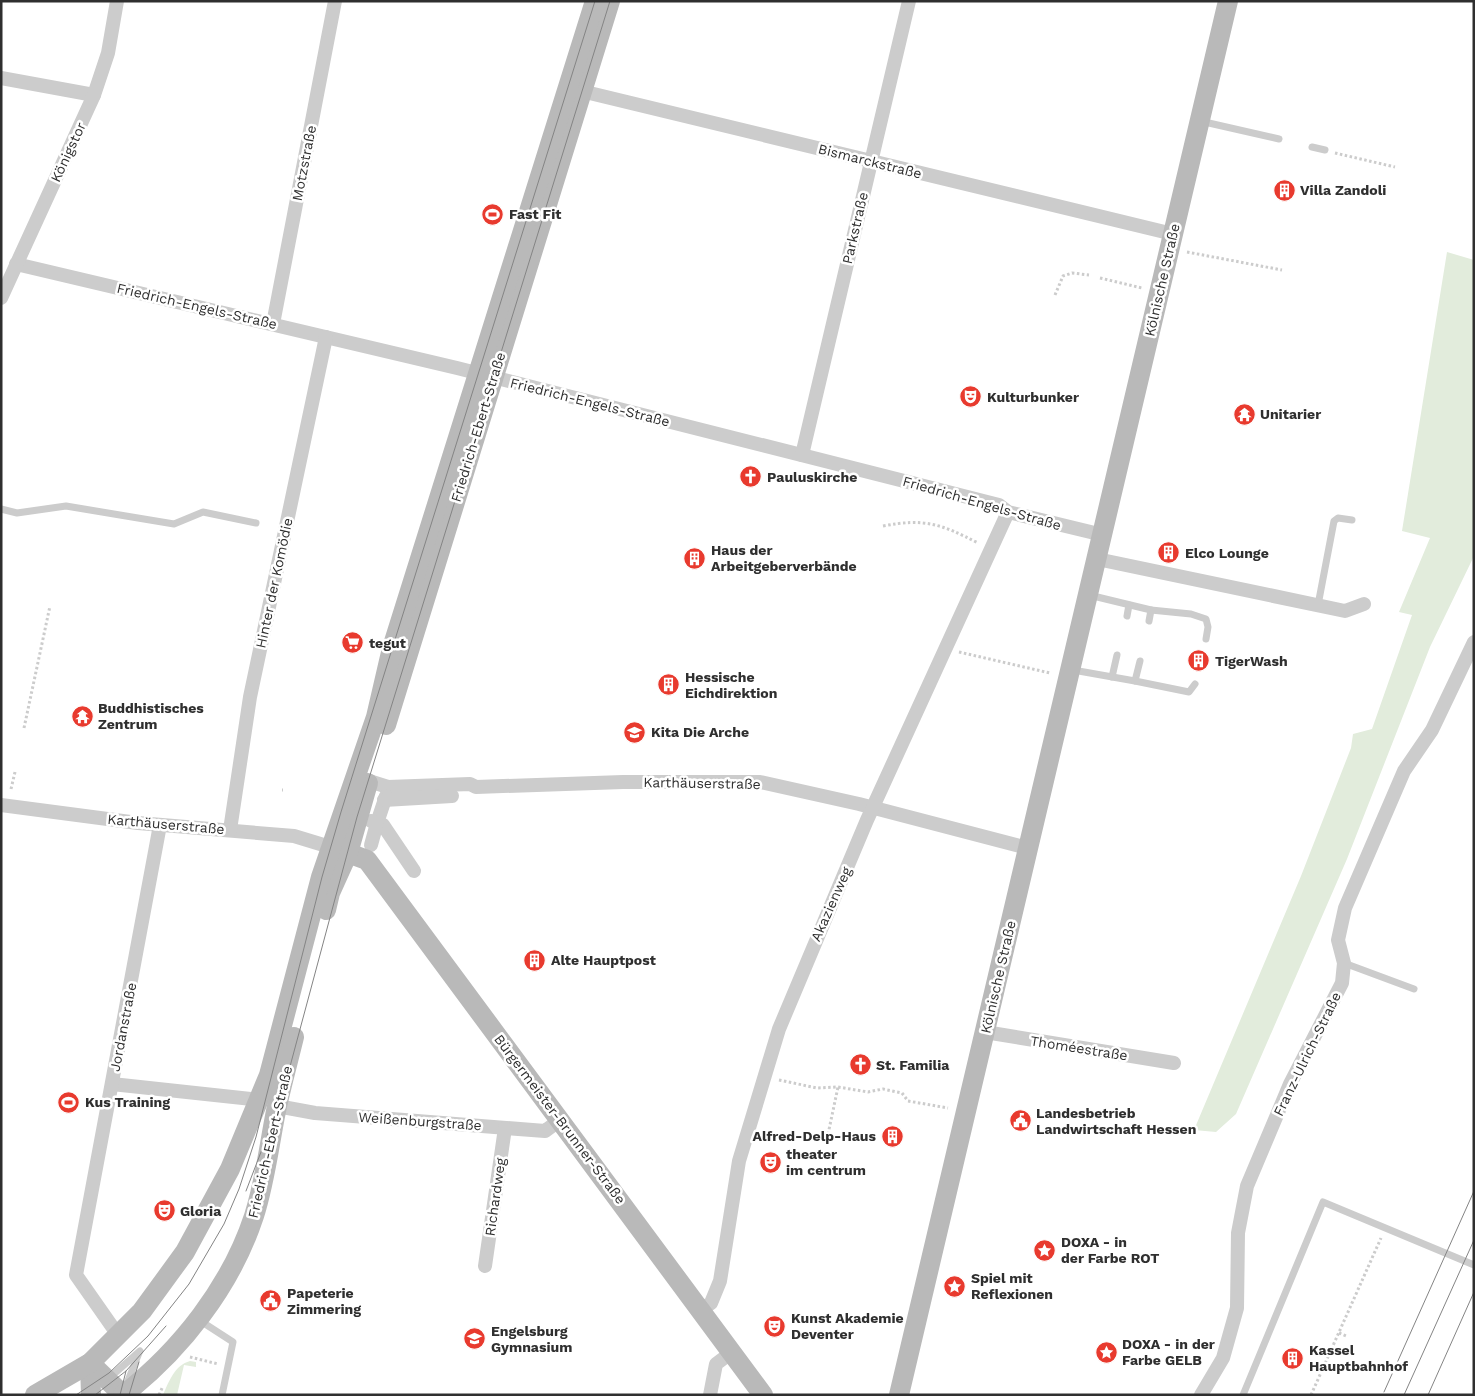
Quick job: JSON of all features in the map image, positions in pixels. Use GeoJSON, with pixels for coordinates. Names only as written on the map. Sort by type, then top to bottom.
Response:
{"type":"FeatureCollection","features":[{"type":"Feature","properties":{"kind":"main road","name":"Friedrich-Ebert-Straße"},"geometry":{"type":"LineString","coordinates":[[576,89],[595,1]]}},
{"type":"Feature","properties":{"kind":"main road","name":"Friedrich-Ebert-Straße"},"geometry":{"type":"LineString","coordinates":[[123,1395],[149,1375],[168,1356],[198,1319],[236,1260],[246,1238],[260,1196],[269,1103],[277,1050],[339,850],[369,781],[486,376],[576,89],[610,1]]}},
{"type":"Feature","properties":{"kind":"main road","name":"Kölnische Straße"},"geometry":{"type":"LineString","coordinates":[[898,1395],[1228,1]]}},
{"type":"Feature","properties":{"kind":"main road","name":"Friedrich-Ebert-Straße"},"geometry":{"type":"LineString","coordinates":[[35,1395],[90,1363],[142,1312],[185,1252],[230,1169],[269,1103],[330,893],[350,798],[376,718],[392,648],[486,376]]}},
{"type":"Feature","properties":{"kind":"main road","name":"Bürgermeister-Brunner-Straße"},"geometry":{"type":"LineString","coordinates":[[339,850],[367,860],[763,1395]]}},
{"type":"Feature","properties":{"kind":"main road"},"geometry":{"type":"LineString","coordinates":[[90,1363],[123,1395]]}},
{"type":"Feature","properties":{"kind":"main road"},"geometry":{"type":"LineString","coordinates":[[88,1393],[90,1363]]}},
{"type":"Feature","properties":{"kind":"street","name":"Königstor"},"geometry":{"type":"LineString","coordinates":[[1,298],[94,95],[108,53],[118,1]]}},
{"type":"Feature","properties":{"kind":"street","name":"Motzstraße"},"geometry":{"type":"LineString","coordinates":[[273,324],[335,1]]}},
{"type":"Feature","properties":{"kind":"street","name":"Parkstraße"},"geometry":{"type":"LineString","coordinates":[[802,455],[909,1]]}},
{"type":"Feature","properties":{"kind":"street"},"geometry":{"type":"LineString","coordinates":[[1,78],[94,95]]}},
{"type":"Feature","properties":{"kind":"street","name":"Bismarckstraße"},"geometry":{"type":"LineString","coordinates":[[576,89],[871,161],[1171,241]]}},
{"type":"Feature","properties":{"kind":"street","name":"Friedrich-Engels-Straße"},"geometry":{"type":"LineString","coordinates":[[16,264],[486,376],[999,505],[1008,512],[1103,535]]}},
{"type":"Feature","properties":{"kind":"street","name":"Hinter der Komödie"},"geometry":{"type":"LineString","coordinates":[[230,830],[250,697],[326,337]]}},
{"type":"Feature","properties":{"kind":"street","name":"Akazienweg"},"geometry":{"type":"LineString","coordinates":[[701,1310],[711,1303],[720,1281],[739,1161],[779,1029],[805,963],[873,809],[1008,512]]}},
{"type":"Feature","properties":{"kind":"street"},"geometry":{"type":"LineString","coordinates":[[1097,559],[1345,611],[1364,604]]}},
{"type":"Feature","properties":{"kind":"street","name":"Franz-Ulrich-Straße"},"geometry":{"type":"LineString","coordinates":[[1201,1395],[1223,1358],[1237,1308],[1238,1233],[1247,1186],[1290,1084],[1342,983],[1344,963],[1338,940],[1345,908],[1404,771],[1432,730],[1474,642]]}},
{"type":"Feature","properties":{"kind":"street","name":"Karthäuserstraße"},"geometry":{"type":"LineString","coordinates":[[369,781],[388,787],[470,784],[476,787],[623,782],[760,782],[1028,848]]}},
{"type":"Feature","properties":{"kind":"street"},"geometry":{"type":"LineString","coordinates":[[371,844],[372,822],[385,798],[452,796]]}},
{"type":"Feature","properties":{"kind":"street","name":"Karthäuserstraße"},"geometry":{"type":"LineString","coordinates":[[1,805],[160,825],[294,836],[339,850]]}},
{"type":"Feature","properties":{"kind":"street"},"geometry":{"type":"LineString","coordinates":[[372,822],[383,825],[414,871]]}},
{"type":"Feature","properties":{"kind":"street","name":"Jordanstraße"},"geometry":{"type":"LineString","coordinates":[[118,1336],[76,1275],[160,825]]}},
{"type":"Feature","properties":{"kind":"street","name":"Thoméestraße"},"geometry":{"type":"LineString","coordinates":[[985,1032],[1174,1063]]}},
{"type":"Feature","properties":{"kind":"street","name":"Weißenburgstraße"},"geometry":{"type":"LineString","coordinates":[[112,1084],[269,1103],[315,1113],[545,1131],[560,1120]]}},
{"type":"Feature","properties":{"kind":"street","name":"Richardweg"},"geometry":{"type":"LineString","coordinates":[[485,1266],[505,1128]]}},
{"type":"Feature","properties":{"kind":"street"},"geometry":{"type":"LineString","coordinates":[[710,1395],[716,1364],[732,1352]]}},
{"type":"Feature","properties":{"kind":"lane"},"geometry":{"type":"LineString","coordinates":[[1200,121],[1279,139]]}},
{"type":"Feature","properties":{"kind":"lane"},"geometry":{"type":"LineString","coordinates":[[1312,147],[1325,150]]}},
{"type":"Feature","properties":{"kind":"lane"},"geometry":{"type":"LineString","coordinates":[[1,509],[17,513],[66,506],[174,524],[203,512],[256,523]]}},
{"type":"Feature","properties":{"kind":"lane"},"geometry":{"type":"LineString","coordinates":[[1318,605],[1334,521],[1338,518],[1352,520]]}},
{"type":"Feature","properties":{"kind":"lane"},"geometry":{"type":"LineString","coordinates":[[1088,594],[1151,610],[1191,614],[1206,619],[1208,627],[1206,639]]}},
{"type":"Feature","properties":{"kind":"lane"},"geometry":{"type":"LineString","coordinates":[[1127,616],[1130,605]]}},
{"type":"Feature","properties":{"kind":"lane"},"geometry":{"type":"LineString","coordinates":[[1149,621],[1151,610]]}},
{"type":"Feature","properties":{"kind":"lane"},"geometry":{"type":"LineString","coordinates":[[1112,677],[1117,655]]}},
{"type":"Feature","properties":{"kind":"lane"},"geometry":{"type":"LineString","coordinates":[[1135,681],[1140,660]]}},
{"type":"Feature","properties":{"kind":"lane"},"geometry":{"type":"LineString","coordinates":[[1071,670],[1189,692],[1195,684]]}},
{"type":"Feature","properties":{"kind":"lane"},"geometry":{"type":"LineString","coordinates":[[1344,963],[1414,989]]}},
{"type":"Feature","properties":{"kind":"lane"},"geometry":{"type":"LineString","coordinates":[[1243,1395],[1323,1202],[1474,1265]]}},
{"type":"Feature","properties":{"kind":"lane"},"geometry":{"type":"LineString","coordinates":[[198,1319],[233,1342],[222,1395]]}},
{"type":"Feature","properties":{"kind":"lane"},"geometry":{"type":"LineString","coordinates":[[88,1393],[107,1380],[140,1351],[123,1395]]}},
{"type":"Feature","properties":{"kind":"path"},"geometry":{"type":"LineString","coordinates":[[1325,150],[1395,167]]}},
{"type":"Feature","properties":{"kind":"path"},"geometry":{"type":"LineString","coordinates":[[1171,241],[1282,270]]}},
{"type":"Feature","properties":{"kind":"path"},"geometry":{"type":"LineString","coordinates":[[1055,295],[1063,276],[1072,273],[1089,275]]}},
{"type":"Feature","properties":{"kind":"path"},"geometry":{"type":"LineString","coordinates":[[1100,278],[1142,288]]}},
{"type":"Feature","properties":{"kind":"path"},"geometry":{"type":"LineString","coordinates":[[883,526],[908,521],[922,522],[954,531],[984,546]]}},
{"type":"Feature","properties":{"kind":"path"},"geometry":{"type":"LineString","coordinates":[[24,728],[50,606]]}},
{"type":"Feature","properties":{"kind":"path"},"geometry":{"type":"LineString","coordinates":[[946,649],[1050,673]]}},
{"type":"Feature","properties":{"kind":"path"},"geometry":{"type":"LineString","coordinates":[[11,789],[15,772]]}},
{"type":"Feature","properties":{"kind":"path"},"geometry":{"type":"LineString","coordinates":[[770,1078],[817,1088],[838,1087],[868,1092],[883,1089],[902,1093],[908,1101],[949,1108]]}},
{"type":"Feature","properties":{"kind":"path"},"geometry":{"type":"LineString","coordinates":[[827,1139],[838,1087]]}},
{"type":"Feature","properties":{"kind":"path"},"geometry":{"type":"LineString","coordinates":[[828,1115],[832,1116]]}},
{"type":"Feature","properties":{"kind":"path"},"geometry":{"type":"LineString","coordinates":[[1311,1395],[1386,1227]]}},
{"type":"Feature","properties":{"kind":"path"},"geometry":{"type":"LineString","coordinates":[[1339,1332],[1346,1336]]}},
{"type":"Feature","properties":{"kind":"path"},"geometry":{"type":"LineString","coordinates":[[182,1361],[188,1356],[228,1366]]}},
{"type":"Feature","properties":{"kind":"green space"},"geometry":{"type":"Polygon","coordinates":[[[1447,252],[1474,260],[1474,556],[1430,647],[1347,859],[1236,1114],[1216,1132],[1194,1130],[1301,876],[1351,748],[1353,734],[1372,729],[1412,615],[1399,612],[1430,538],[1402,531],[1447,252]]]}},
{"type":"Feature","properties":{"kind":"green space"},"geometry":{"type":"Polygon","coordinates":[[[190,1361],[196,1362],[196,1367],[184,1365],[177,1395],[163,1395],[176,1370],[190,1361]]]}},
{"type":"Feature","properties":{"kind":"tram line"},"geometry":{"type":"LineString","coordinates":[[76,1395],[109,1373],[148,1336],[189,1284],[224,1224],[239,1189],[256,1137],[322,877],[341,812],[595,1]]}},
{"type":"Feature","properties":{"kind":"tram line"},"geometry":{"type":"LineString","coordinates":[[246,1191],[281,1100],[357,817],[610,1]]}},
{"type":"Feature","properties":{"kind":"tram line"},"geometry":{"type":"LineString","coordinates":[[1384,1392],[1474,1191]]}},
{"type":"Feature","properties":{"kind":"tram line"},"geometry":{"type":"LineString","coordinates":[[1404,1395],[1474,1240]]}},
{"type":"Feature","properties":{"kind":"tram line"},"geometry":{"type":"LineString","coordinates":[[1428,1395],[1474,1292]]}},
{"type":"Feature","properties":{"kind":"tram line"},"geometry":{"type":"LineString","coordinates":[[95,1395],[126,1371],[166,1326]]}},
{"type":"Feature","properties":{"kind":"tram line"},"geometry":{"type":"LineString","coordinates":[[129,1395],[139,1362]]}},
{"type":"Feature","properties":{"kind":"tram line"},"geometry":{"type":"LineString","coordinates":[[120,1395],[126,1371]]}},
{"type":"Feature","properties":{"kind":"place","name":"Villa Zandoli"},"geometry":{"type":"Point","coordinates":[1284,190]}},
{"type":"Feature","properties":{"kind":"place","name":"Fast Fit"},"geometry":{"type":"Point","coordinates":[493,214]}},
{"type":"Feature","properties":{"kind":"place","name":"Kulturbunker"},"geometry":{"type":"Point","coordinates":[971,397]}},
{"type":"Feature","properties":{"kind":"place","name":"Unitarier"},"geometry":{"type":"Point","coordinates":[1244,414]}},
{"type":"Feature","properties":{"kind":"place","name":"Pauluskirche"},"geometry":{"type":"Point","coordinates":[751,477]}},
{"type":"Feature","properties":{"kind":"place","name":"Elco Lounge"},"geometry":{"type":"Point","coordinates":[1169,553]}},
{"type":"Feature","properties":{"kind":"place","name":"Haus der Arbeitgeberverbände"},"geometry":{"type":"Point","coordinates":[695,558]}},
{"type":"Feature","properties":{"kind":"place","name":"tegut"},"geometry":{"type":"Point","coordinates":[353,643]}},
{"type":"Feature","properties":{"kind":"place","name":"TigerWash"},"geometry":{"type":"Point","coordinates":[1199,661]}},
{"type":"Feature","properties":{"kind":"place","name":"Hessische Eichdirektion"},"geometry":{"type":"Point","coordinates":[669,685]}},
{"type":"Feature","properties":{"kind":"place","name":"Buddhistisches Zentrum"},"geometry":{"type":"Point","coordinates":[82,716]}},
{"type":"Feature","properties":{"kind":"place","name":"Kita Die Arche"},"geometry":{"type":"Point","coordinates":[635,732]}},
{"type":"Feature","properties":{"kind":"place","name":"Alte Hauptpost"},"geometry":{"type":"Point","coordinates":[535,960]}},
{"type":"Feature","properties":{"kind":"place","name":"St. Familia"},"geometry":{"type":"Point","coordinates":[860,1065]}},
{"type":"Feature","properties":{"kind":"place","name":"Kus Training"},"geometry":{"type":"Point","coordinates":[69,1102]}},
{"type":"Feature","properties":{"kind":"place","name":"Landesbetrieb Landwirtschaft Hessen"},"geometry":{"type":"Point","coordinates":[1020,1121]}},
{"type":"Feature","properties":{"kind":"place","name":"Alfred-Delp-Haus"},"geometry":{"type":"Point","coordinates":[892,1136]}},
{"type":"Feature","properties":{"kind":"place","name":"theater im centrum"},"geometry":{"type":"Point","coordinates":[770,1162]}},
{"type":"Feature","properties":{"kind":"place","name":"Gloria"},"geometry":{"type":"Point","coordinates":[164,1211]}},
{"type":"Feature","properties":{"kind":"place","name":"DOXA - in der Farbe ROT"},"geometry":{"type":"Point","coordinates":[1045,1250]}},
{"type":"Feature","properties":{"kind":"place","name":"Spiel mit Reflexionen"},"geometry":{"type":"Point","coordinates":[955,1286]}},
{"type":"Feature","properties":{"kind":"place","name":"Papeterie Zimmering"},"geometry":{"type":"Point","coordinates":[271,1301]}},
{"type":"Feature","properties":{"kind":"place","name":"Kunst Akademie Deventer"},"geometry":{"type":"Point","coordinates":[775,1326]}},
{"type":"Feature","properties":{"kind":"place","name":"Engelsburg Gymnasium"},"geometry":{"type":"Point","coordinates":[475,1339]}},
{"type":"Feature","properties":{"kind":"place","name":"DOXA - in der Farbe GELB"},"geometry":{"type":"Point","coordinates":[1106,1352]}},
{"type":"Feature","properties":{"kind":"place","name":"Kassel Hauptbahnhof"},"geometry":{"type":"Point","coordinates":[1293,1358]}}]}
